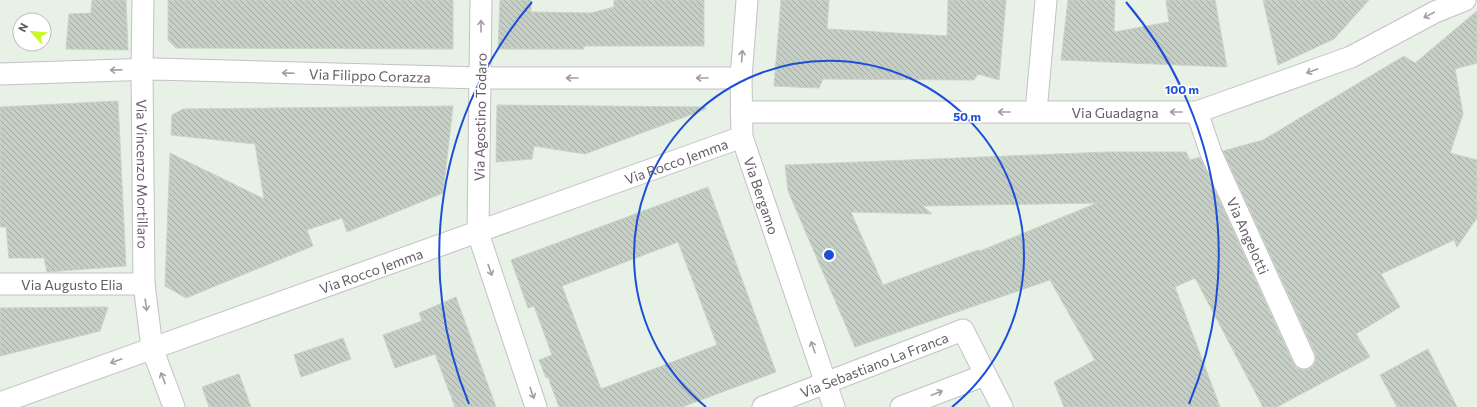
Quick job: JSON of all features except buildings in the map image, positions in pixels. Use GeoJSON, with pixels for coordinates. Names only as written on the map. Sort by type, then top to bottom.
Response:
{"type":"FeatureCollection","features":[{"type":"Feature","properties":{"kind":"street","name":"Via Vincenzo Mortillaro"},"geometry":{"type":"LineString","coordinates":[[143,0],[142,70],[144,284],[152,348],[174,407]]}},
{"type":"Feature","properties":{"kind":"street","name":"Via Agostino Todaro"},"geometry":{"type":"LineString","coordinates":[[481,0],[478,233],[536,407]]}},
{"type":"Feature","properties":{"kind":"street","name":"Via Bergamo"},"geometry":{"type":"LineString","coordinates":[[747,0],[741,78],[742,137],[834,407]]}},
{"type":"Feature","properties":{"kind":"street"},"geometry":{"type":"LineString","coordinates":[[1036,112],[1046,0]]}},
{"type":"Feature","properties":{"kind":"street","name":"Via Guadagna"},"geometry":{"type":"LineString","coordinates":[[741,112],[1197,112],[1351,57],[1435,12],[1465,0]]}},
{"type":"Feature","properties":{"kind":"street","name":"Via Filippo Corazza"},"geometry":{"type":"LineString","coordinates":[[0,74],[142,70],[481,78],[741,78]]}},
{"type":"Feature","properties":{"kind":"street","name":"Via Angelotti"},"geometry":{"type":"LineString","coordinates":[[1197,112],[1211,153],[1304,358]]}},
{"type":"Feature","properties":{"kind":"street","name":"Via Rocco Jemma"},"geometry":{"type":"LineString","coordinates":[[0,403],[478,233],[742,137]]}},
{"type":"Feature","properties":{"kind":"street","name":"Via Augusto Elia"},"geometry":{"type":"LineString","coordinates":[[0,284],[144,284]]}},
{"type":"Feature","properties":{"kind":"street","name":"Via Sebastiano La Franca"},"geometry":{"type":"LineString","coordinates":[[763,407],[963,330],[985,376]]}},
{"type":"Feature","properties":{"kind":"street"},"geometry":{"type":"LineString","coordinates":[[901,407],[985,376],[1002,407]]}}]}
